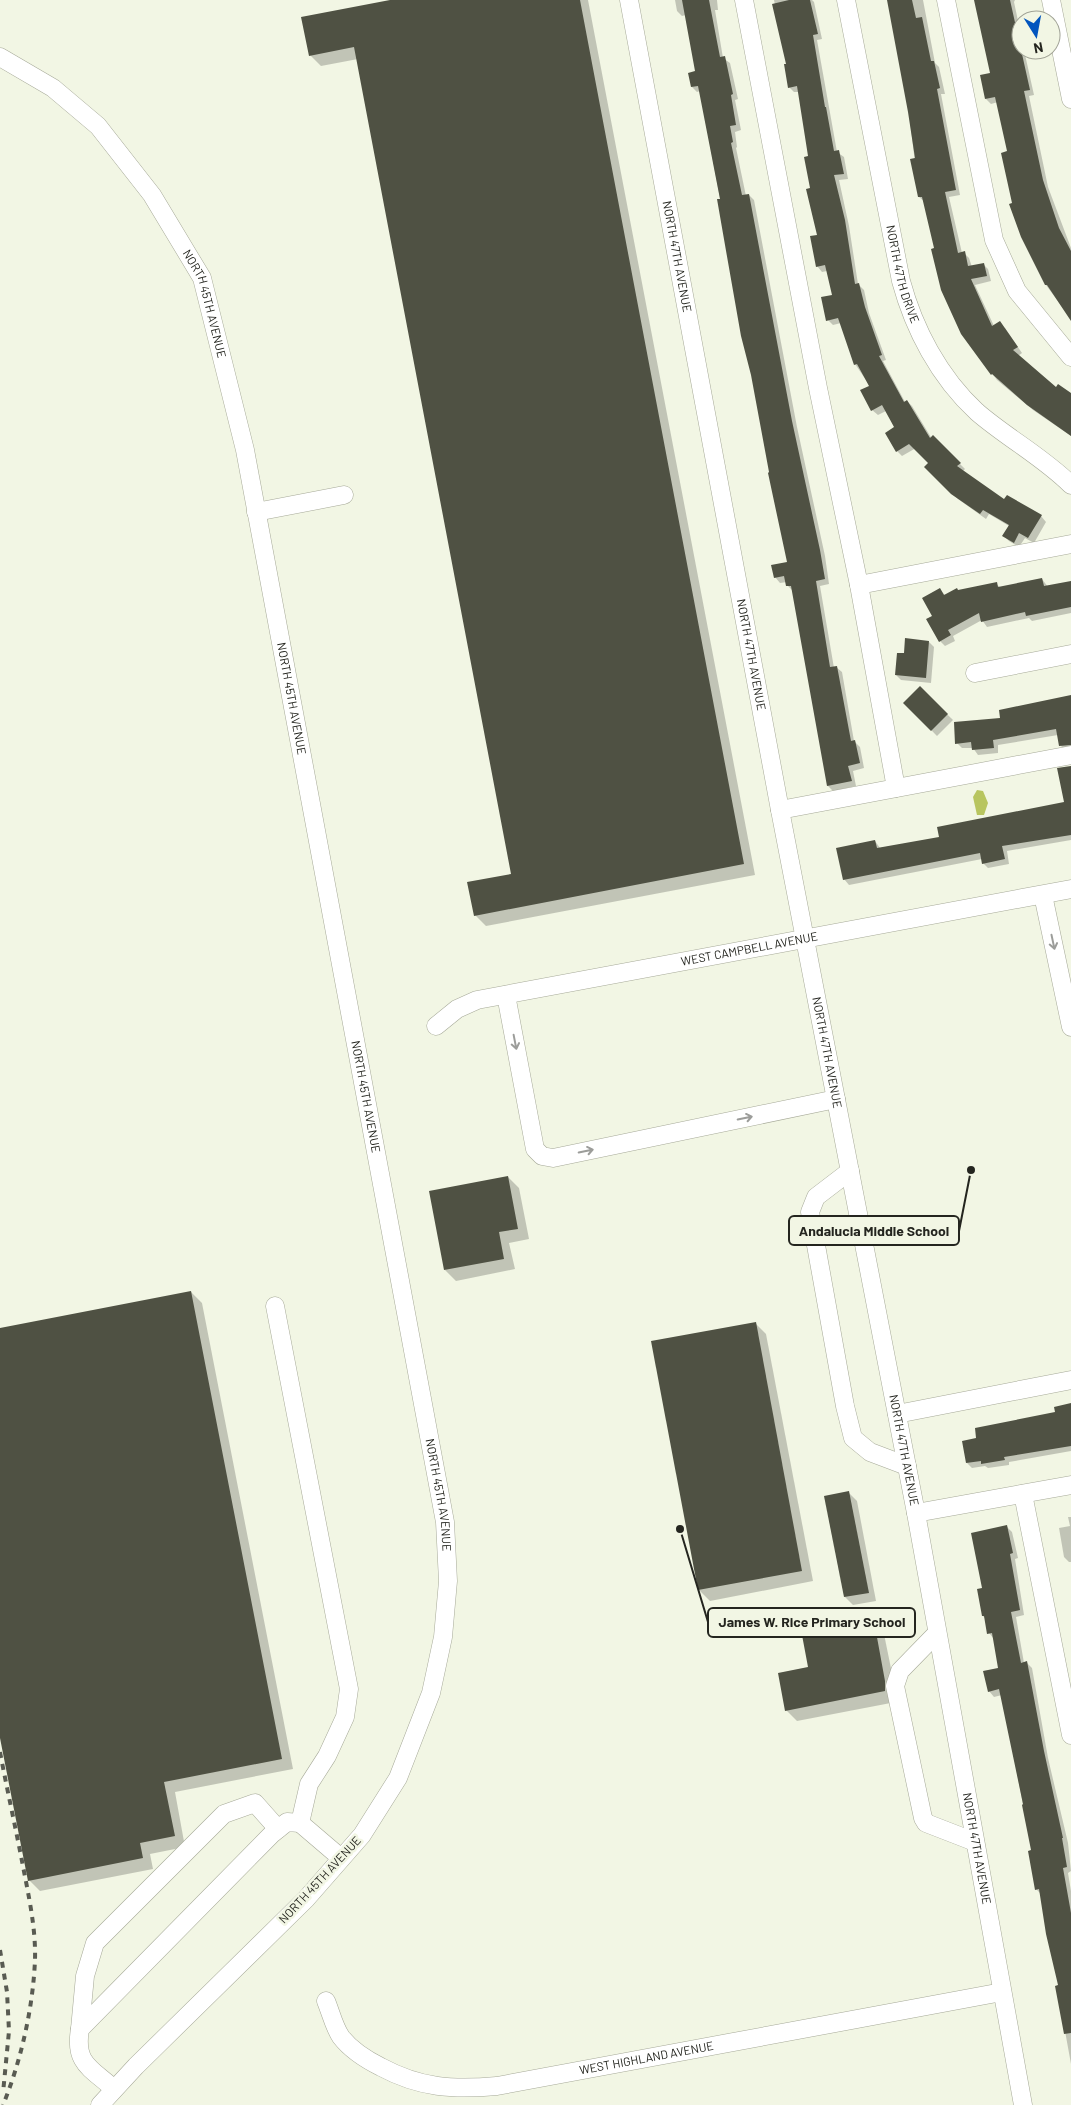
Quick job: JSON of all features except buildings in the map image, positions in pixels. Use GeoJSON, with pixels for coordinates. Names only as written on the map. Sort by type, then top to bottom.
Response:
{"type":"FeatureCollection","features":[{"type":"Feature","properties":{"kind":"street","name":"NORTH 47TH AVENUE"},"geometry":{"type":"LineString","coordinates":[[629,0],[780,810],[916,1513],[1023,2105]]}},
{"type":"Feature","properties":{"kind":"street"},"geometry":{"type":"LineString","coordinates":[[744,0],[818,388],[859,585],[896,788]]}},
{"type":"Feature","properties":{"kind":"street","name":"NORTH 47TH DRIVE"},"geometry":{"type":"LineString","coordinates":[[846,0],[892,234],[909,309],[929,352],[977,411],[1071,485]]}},
{"type":"Feature","properties":{"kind":"street"},"geometry":{"type":"LineString","coordinates":[[946,0],[994,240],[1017,291],[1071,357]]}},
{"type":"Feature","properties":{"kind":"street"},"geometry":{"type":"LineString","coordinates":[[1051,0],[1071,99]]}},
{"type":"Feature","properties":{"kind":"street","name":"NORTH 45TH AVENUE"},"geometry":{"type":"LineString","coordinates":[[0,58],[53,88],[98,126],[152,196],[202,278],[245,450],[445,1522],[448,1581],[443,1637],[431,1693],[398,1778],[362,1835],[306,1899],[100,2105]]}},
{"type":"Feature","properties":{"kind":"street"},"geometry":{"type":"LineString","coordinates":[[256,512],[344,496]]}},
{"type":"Feature","properties":{"kind":"street"},"geometry":{"type":"LineString","coordinates":[[859,585],[1071,544]]}},
{"type":"Feature","properties":{"kind":"street"},"geometry":{"type":"LineString","coordinates":[[975,673],[1071,654]]}},
{"type":"Feature","properties":{"kind":"street"},"geometry":{"type":"LineString","coordinates":[[780,810],[1071,755]]}},
{"type":"Feature","properties":{"kind":"street","name":"WEST CAMPBELL AVENUE"},"geometry":{"type":"LineString","coordinates":[[436,1026],[457,1009],[477,1000],[1071,889]]}},
{"type":"Feature","properties":{"kind":"street"},"geometry":{"type":"LineString","coordinates":[[1042,895],[1071,1027]]}},
{"type":"Feature","properties":{"kind":"street"},"geometry":{"type":"LineString","coordinates":[[506,995],[535,1149],[542,1156],[553,1158],[836,1099]]}},
{"type":"Feature","properties":{"kind":"street"},"geometry":{"type":"LineString","coordinates":[[850,1171],[816,1197],[810,1212],[843,1396],[854,1438],[870,1452],[907,1466]]}},
{"type":"Feature","properties":{"kind":"street"},"geometry":{"type":"LineString","coordinates":[[275,1306],[349,1689],[345,1717],[327,1756],[308,1784],[300,1823]]}},
{"type":"Feature","properties":{"kind":"street"},"geometry":{"type":"LineString","coordinates":[[897,1414],[1071,1380]]}},
{"type":"Feature","properties":{"kind":"street"},"geometry":{"type":"LineString","coordinates":[[916,1513],[1071,1485]]}},
{"type":"Feature","properties":{"kind":"street"},"geometry":{"type":"LineString","coordinates":[[1023,1494],[1071,1735]]}},
{"type":"Feature","properties":{"kind":"street"},"geometry":{"type":"LineString","coordinates":[[938,1633],[900,1671],[895,1686],[923,1818],[926,1823],[975,1842]]}},
{"type":"Feature","properties":{"kind":"street"},"geometry":{"type":"LineString","coordinates":[[114,2089],[80,2058],[77,2044],[85,1976],[96,1942],[224,1814],[255,1803],[278,1830]]}},
{"type":"Feature","properties":{"kind":"street"},"geometry":{"type":"LineString","coordinates":[[80,2029],[287,1822],[300,1823],[341,1858]]}},
{"type":"Feature","properties":{"kind":"street","name":"WEST HIGHLAND AVENUE"},"geometry":{"type":"LineString","coordinates":[[326,2001],[341,2037],[370,2062],[398,2076],[420,2084],[466,2089],[507,2084],[1002,1992]]}},
{"type":"Feature","properties":{"kind":"shaded area"},"geometry":{"type":"Polygon","coordinates":[[[977,790],[983,791],[988,803],[984,815],[977,815],[973,797],[977,790]]]}},
{"type":"Feature","properties":{"kind":"railway"},"geometry":{"type":"LineString","coordinates":[[0,1752],[29,1898],[35,1948],[34,1978],[29,2015],[21,2052],[3,2105]]}},
{"type":"Feature","properties":{"kind":"railway"},"geometry":{"type":"LineString","coordinates":[[0,1950],[7,1992],[9,2031],[3,2093]]}},
{"type":"Feature","properties":{"kind":"place","name":"Andalucia Middle School"},"geometry":{"type":"Point","coordinates":[971,1170]}},
{"type":"Feature","properties":{"kind":"place","name":"James W. Rice Primary School"},"geometry":{"type":"Point","coordinates":[680,1529]}}]}
